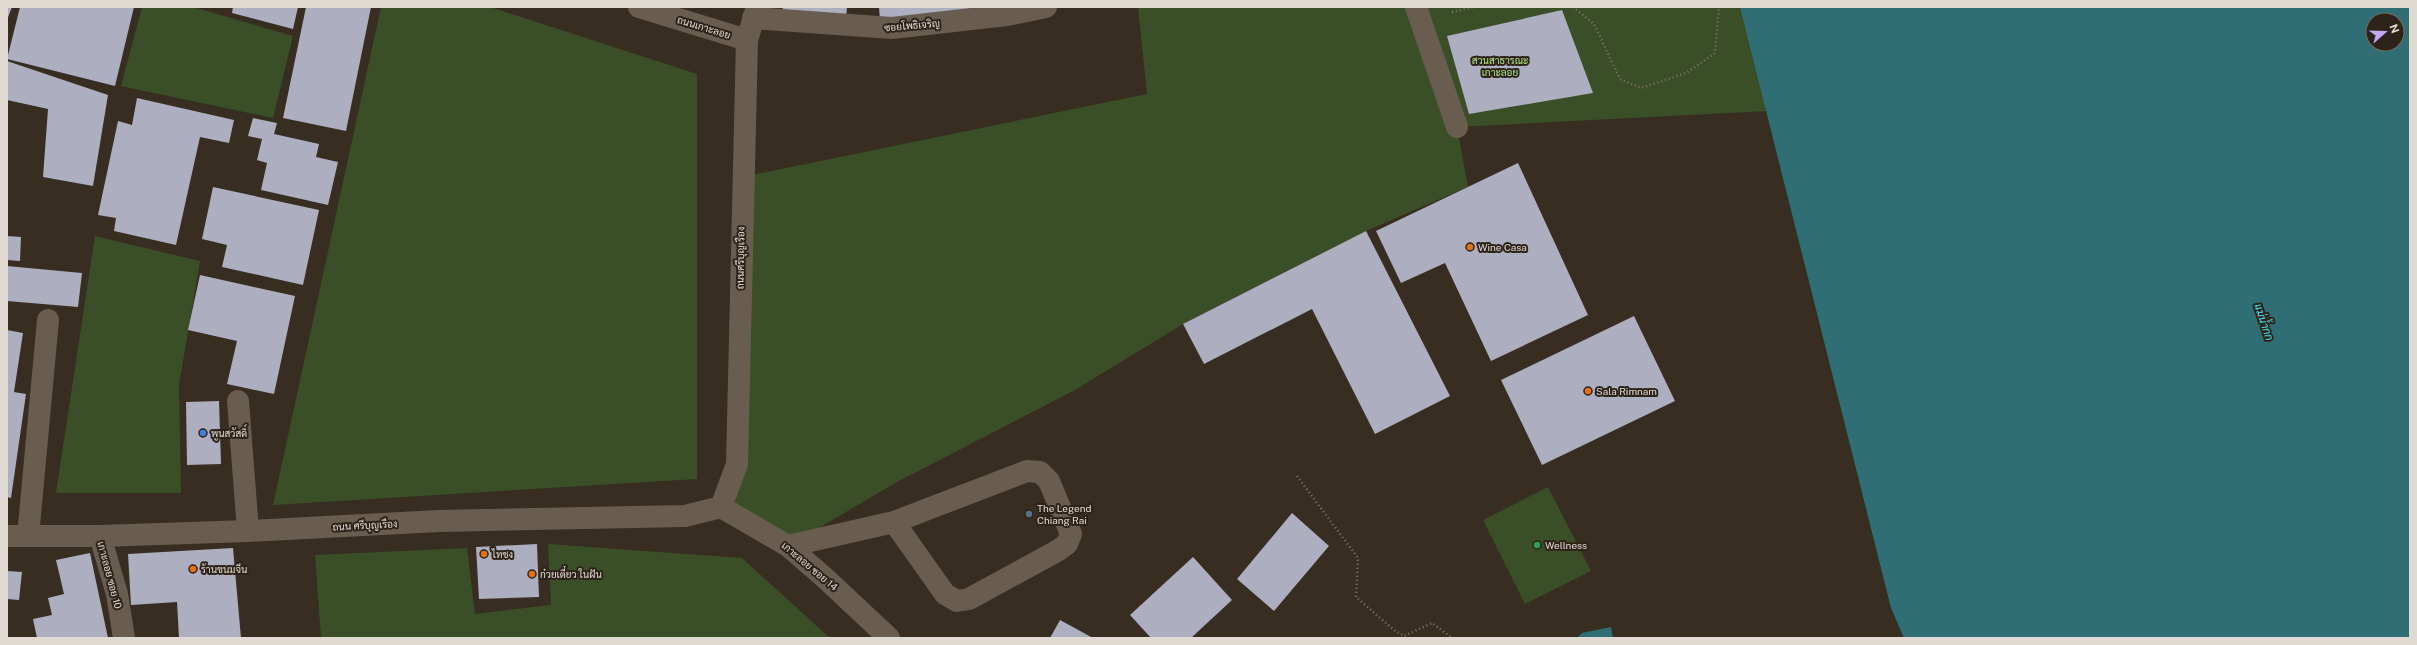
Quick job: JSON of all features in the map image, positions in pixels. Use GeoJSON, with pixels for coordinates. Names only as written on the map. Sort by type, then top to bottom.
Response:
{"type":"FeatureCollection","features":[{"type":"Feature","properties":{"kind":"street","name":"ถนนเกาะลอย"},"geometry":{"type":"LineString","coordinates":[[639,7],[747,40]]}},
{"type":"Feature","properties":{"kind":"street","name":"ซอยโพธิเจริญ"},"geometry":{"type":"LineString","coordinates":[[755,13],[892,28],[1007,15],[1046,7]]}},
{"type":"Feature","properties":{"kind":"street"},"geometry":{"type":"LineString","coordinates":[[1416,7],[1457,127]]}},
{"type":"Feature","properties":{"kind":"street","name":"ถนนศรีบุญเรือง"},"geometry":{"type":"LineString","coordinates":[[721,507],[737,464],[747,40],[755,13]]}},
{"type":"Feature","properties":{"kind":"street"},"geometry":{"type":"LineString","coordinates":[[28,536],[48,320]]}},
{"type":"Feature","properties":{"kind":"street"},"geometry":{"type":"LineString","coordinates":[[238,401],[248,532]]}},
{"type":"Feature","properties":{"kind":"street"},"geometry":{"type":"LineString","coordinates":[[788,546],[894,522],[1027,471],[1040,472],[1049,481],[1071,534],[1067,544],[1057,551],[970,599],[957,602],[945,594],[894,522]]}},
{"type":"Feature","properties":{"kind":"street","name":"ถนน ศรีบุญเรือง"},"geometry":{"type":"LineString","coordinates":[[7,536],[100,536],[248,532],[439,521],[685,516],[721,507]]}},
{"type":"Feature","properties":{"kind":"street","name":"เกาะลอย ซอย 14"},"geometry":{"type":"LineString","coordinates":[[721,507],[788,546],[825,578],[889,638]]}},
{"type":"Feature","properties":{"kind":"street","name":"เกาะลอย ซอย 10"},"geometry":{"type":"LineString","coordinates":[[100,536],[117,594],[124,638]]}},
{"type":"Feature","properties":{"kind":"path"},"geometry":{"type":"LineString","coordinates":[[1573,7],[1594,24],[1620,78],[1641,88],[1686,72],[1715,54],[1719,7]]}},
{"type":"Feature","properties":{"kind":"path"},"geometry":{"type":"LineString","coordinates":[[1297,476],[1358,558],[1356,598],[1394,630],[1404,636],[1432,623],[1452,638]]}},
{"type":"Feature","properties":{"kind":"green space"},"geometry":{"type":"Polygon","coordinates":[[[142,7],[193,7],[293,36],[273,118],[121,86],[142,7]]]}},
{"type":"Feature","properties":{"kind":"green space"},"geometry":{"type":"Polygon","coordinates":[[[381,7],[490,7],[697,74],[697,479],[273,505],[381,7]]]}},
{"type":"Feature","properties":{"kind":"green space","name":"สวนสาธารณะ เกาะลอย"},"geometry":{"type":"Polygon","coordinates":[[[1138,7],[1405,7],[1454,121],[1416,7],[1740,7],[1768,111],[1457,127],[1468,187],[1366,231],[1183,324],[1075,390],[897,482],[788,546],[721,507],[737,391],[742,177],[1147,94],[1138,7]]]}},
{"type":"Feature","properties":{"kind":"green space"},"geometry":{"type":"Polygon","coordinates":[[[95,236],[200,261],[179,385],[181,493],[56,493],[95,236]]]}},
{"type":"Feature","properties":{"kind":"green space","name":"Wellness"},"geometry":{"type":"Polygon","coordinates":[[[1548,487],[1591,571],[1525,604],[1483,520],[1548,487]]]}},
{"type":"Feature","properties":{"kind":"green space"},"geometry":{"type":"Polygon","coordinates":[[[548,544],[742,558],[830,638],[321,638],[315,555],[467,548],[475,614],[551,605],[548,544]]]}},
{"type":"Feature","properties":{"kind":"water","name":"แม่น้ำกก"},"geometry":{"type":"Polygon","coordinates":[[[1740,7],[2410,7],[2410,638],[1904,638],[1891,608],[1740,7]]]}},
{"type":"Feature","properties":{"kind":"water"},"geometry":{"type":"Polygon","coordinates":[[[1611,627],[1613,638],[1577,638],[1582,633],[1611,627]]]}},
{"type":"Feature","properties":{"kind":"building"},"geometry":{"type":"Polygon","coordinates":[[[7,7],[12,7],[7,20],[7,7]]]}},
{"type":"Feature","properties":{"kind":"building"},"geometry":{"type":"Polygon","coordinates":[[[20,7],[134,7],[115,86],[7,59],[20,7]]]}},
{"type":"Feature","properties":{"kind":"building"},"geometry":{"type":"Polygon","coordinates":[[[233,7],[298,7],[293,29],[232,13],[233,7]]]}},
{"type":"Feature","properties":{"kind":"building"},"geometry":{"type":"Polygon","coordinates":[[[306,7],[371,7],[346,131],[283,118],[306,7]]]}},
{"type":"Feature","properties":{"kind":"building"},"geometry":{"type":"Polygon","coordinates":[[[783,7],[847,7],[846,19],[782,13],[783,7]]]}},
{"type":"Feature","properties":{"kind":"building"},"geometry":{"type":"Polygon","coordinates":[[[879,7],[971,7],[971,15],[880,20],[879,7]]]}},
{"type":"Feature","properties":{"kind":"building"},"geometry":{"type":"Polygon","coordinates":[[[1562,10],[1593,93],[1469,114],[1447,36],[1562,10]]]}},
{"type":"Feature","properties":{"kind":"building"},"geometry":{"type":"Polygon","coordinates":[[[7,61],[108,95],[93,186],[43,177],[48,109],[7,100],[7,61]]]}},
{"type":"Feature","properties":{"kind":"building"},"geometry":{"type":"Polygon","coordinates":[[[137,98],[234,120],[229,143],[200,137],[176,245],[114,231],[116,218],[98,215],[118,121],[132,125],[137,98]]]}},
{"type":"Feature","properties":{"kind":"building"},"geometry":{"type":"Polygon","coordinates":[[[253,118],[277,123],[274,134],[319,144],[316,157],[338,162],[328,205],[261,190],[267,163],[257,160],[262,139],[248,136],[253,118]]]}},
{"type":"Feature","properties":{"kind":"building","name":"Wine Casa"},"geometry":{"type":"Polygon","coordinates":[[[1518,163],[1588,315],[1491,361],[1445,263],[1401,283],[1376,231],[1518,163]]]}},
{"type":"Feature","properties":{"kind":"building"},"geometry":{"type":"Polygon","coordinates":[[[213,187],[319,210],[303,285],[222,267],[227,245],[202,239],[213,187]]]}},
{"type":"Feature","properties":{"kind":"building"},"geometry":{"type":"Polygon","coordinates":[[[1366,231],[1450,396],[1375,434],[1312,309],[1204,364],[1183,324],[1366,231]]]}},
{"type":"Feature","properties":{"kind":"building"},"geometry":{"type":"Polygon","coordinates":[[[7,236],[21,237],[20,261],[7,260],[7,236]]]}},
{"type":"Feature","properties":{"kind":"building"},"geometry":{"type":"Polygon","coordinates":[[[7,266],[82,273],[78,307],[7,301],[7,266]]]}},
{"type":"Feature","properties":{"kind":"building"},"geometry":{"type":"Polygon","coordinates":[[[200,275],[295,296],[274,394],[227,384],[237,341],[188,330],[200,275]]]}},
{"type":"Feature","properties":{"kind":"building","name":"Sala Rimnam"},"geometry":{"type":"Polygon","coordinates":[[[1634,316],[1675,401],[1542,465],[1501,380],[1634,316]]]}},
{"type":"Feature","properties":{"kind":"building"},"geometry":{"type":"Polygon","coordinates":[[[7,330],[23,333],[14,392],[26,394],[11,498],[7,497],[7,330]]]}},
{"type":"Feature","properties":{"kind":"building","name":"พูนสวัสดิ์"},"geometry":{"type":"Polygon","coordinates":[[[219,401],[221,464],[187,465],[186,402],[219,401]]]}},
{"type":"Feature","properties":{"kind":"building"},"geometry":{"type":"Polygon","coordinates":[[[1292,513],[1329,546],[1274,611],[1237,579],[1292,513]]]}},
{"type":"Feature","properties":{"kind":"building"},"geometry":{"type":"Polygon","coordinates":[[[537,544],[539,597],[479,599],[476,547],[537,544]]]}},
{"type":"Feature","properties":{"kind":"building"},"geometry":{"type":"Polygon","coordinates":[[[233,548],[241,638],[179,638],[177,602],[131,605],[128,554],[233,548]]]}},
{"type":"Feature","properties":{"kind":"building"},"geometry":{"type":"Polygon","coordinates":[[[90,553],[108,638],[37,638],[33,619],[52,615],[48,598],[64,594],[56,560],[90,553]]]}},
{"type":"Feature","properties":{"kind":"building"},"geometry":{"type":"Polygon","coordinates":[[[1193,557],[1232,600],[1191,638],[1151,638],[1130,615],[1193,557]]]}},
{"type":"Feature","properties":{"kind":"building"},"geometry":{"type":"Polygon","coordinates":[[[7,571],[22,572],[19,600],[7,599],[7,571]]]}},
{"type":"Feature","properties":{"kind":"building"},"geometry":{"type":"Polygon","coordinates":[[[1060,620],[1093,638],[1050,638],[1060,620]]]}},
{"type":"Feature","properties":{"kind":"place","name":"Wine Casa"},"geometry":{"type":"Point","coordinates":[1470,247]}},
{"type":"Feature","properties":{"kind":"place","name":"Sala Rimnam"},"geometry":{"type":"Point","coordinates":[1588,391]}},
{"type":"Feature","properties":{"kind":"place","name":"พูนสวัสดิ์"},"geometry":{"type":"Point","coordinates":[203,433]}},
{"type":"Feature","properties":{"kind":"place","name":"The Legend Chiang Rai"},"geometry":{"type":"Point","coordinates":[1029,514]}},
{"type":"Feature","properties":{"kind":"place","name":"Wellness"},"geometry":{"type":"Point","coordinates":[1537,545]}},
{"type":"Feature","properties":{"kind":"place","name":"ไทชง"},"geometry":{"type":"Point","coordinates":[484,554]}},
{"type":"Feature","properties":{"kind":"place","name":"ร้านขนมจีน"},"geometry":{"type":"Point","coordinates":[193,569]}},
{"type":"Feature","properties":{"kind":"place","name":"ก๋วยเตี๋ยว ในฝัน"},"geometry":{"type":"Point","coordinates":[532,574]}}]}
